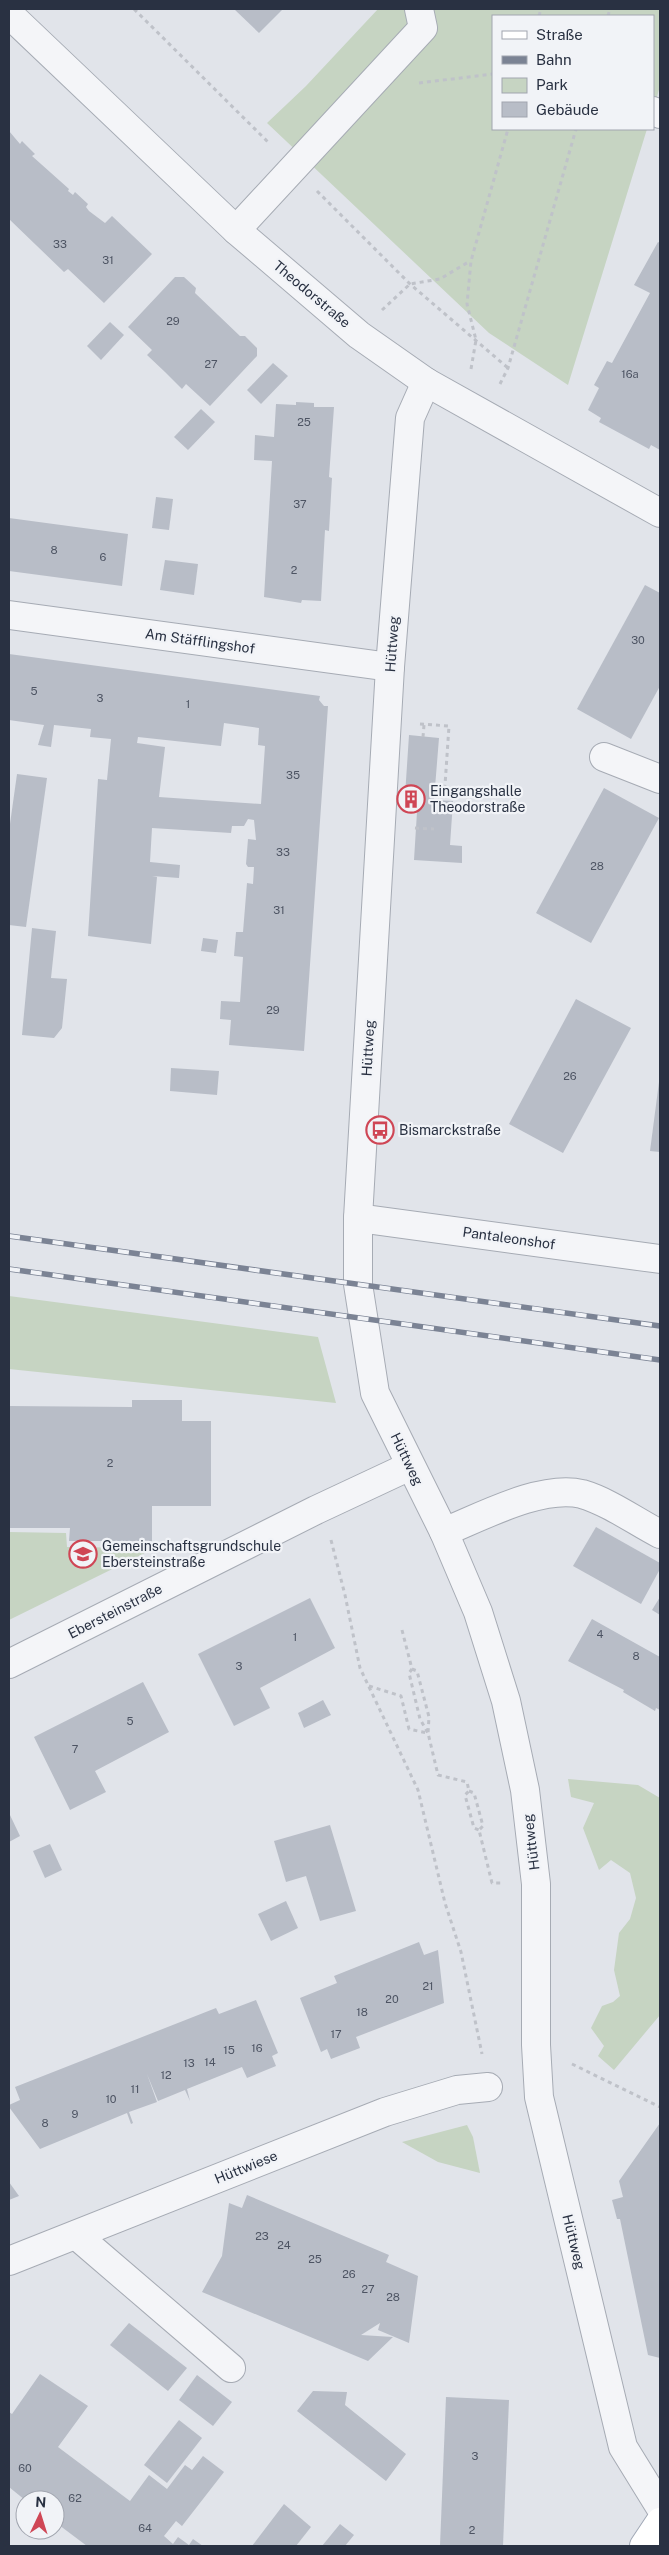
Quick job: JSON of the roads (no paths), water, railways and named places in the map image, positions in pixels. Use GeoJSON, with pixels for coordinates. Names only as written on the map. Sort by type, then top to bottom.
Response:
{"type":"FeatureCollection","features":[{"type":"Feature","properties":{"kind":"main road"},"geometry":{"type":"LineString","coordinates":[[644,2546],[660,2522]]}},
{"type":"Feature","properties":{"kind":"street"},"geometry":{"type":"LineString","coordinates":[[236,230],[293,166],[423,28],[419,9]]}},
{"type":"Feature","properties":{"kind":"street","name":"Theodorstraße"},"geometry":{"type":"LineString","coordinates":[[9,14],[236,230],[359,334],[426,382],[660,513]]}},
{"type":"Feature","properties":{"kind":"street","name":"Hüttweg"},"geometry":{"type":"LineString","coordinates":[[426,382],[410,418],[390,666],[358,1218],[358,1284],[375,1393],[444,1532],[478,1612],[506,1701],[525,1790],[536,1884],[536,2045],[539,2097],[623,2447],[660,2507]]}},
{"type":"Feature","properties":{"kind":"street","name":"Am Stäfflingshof"},"geometry":{"type":"LineString","coordinates":[[9,616],[390,666]]}},
{"type":"Feature","properties":{"kind":"street"},"geometry":{"type":"LineString","coordinates":[[604,757],[660,779]]}},
{"type":"Feature","properties":{"kind":"street","name":"Pantaleonshof"},"geometry":{"type":"LineString","coordinates":[[358,1218],[660,1259]]}},
{"type":"Feature","properties":{"kind":"street","name":"Ebersteinstraße"},"geometry":{"type":"LineString","coordinates":[[9,1664],[316,1510],[410,1466]]}},
{"type":"Feature","properties":{"kind":"street"},"geometry":{"type":"LineString","coordinates":[[444,1532],[536,1496],[568,1492],[601,1502],[660,1534]]}},
{"type":"Feature","properties":{"kind":"street","name":"Hüttwiese"},"geometry":{"type":"LineString","coordinates":[[9,2262],[385,2112],[457,2090],[488,2087]]}},
{"type":"Feature","properties":{"kind":"street"},"geometry":{"type":"LineString","coordinates":[[76,2235],[231,2368]]}},
{"type":"Feature","properties":{"kind":"railway"},"geometry":{"type":"LineString","coordinates":[[9,1236],[660,1326]]}},
{"type":"Feature","properties":{"kind":"railway"},"geometry":{"type":"LineString","coordinates":[[9,1269],[660,1360]]}},
{"type":"Feature","properties":{"kind":"place","name":"Eingangshalle Theodorstraße"},"geometry":{"type":"Point","coordinates":[411,799]}},
{"type":"Feature","properties":{"kind":"place","name":"Bismarckstraße"},"geometry":{"type":"Point","coordinates":[380,1130]}},
{"type":"Feature","properties":{"kind":"place","name":"Gemeinschaftsgrundschule Ebersteinstraße"},"geometry":{"type":"Point","coordinates":[83,1554]}}]}
